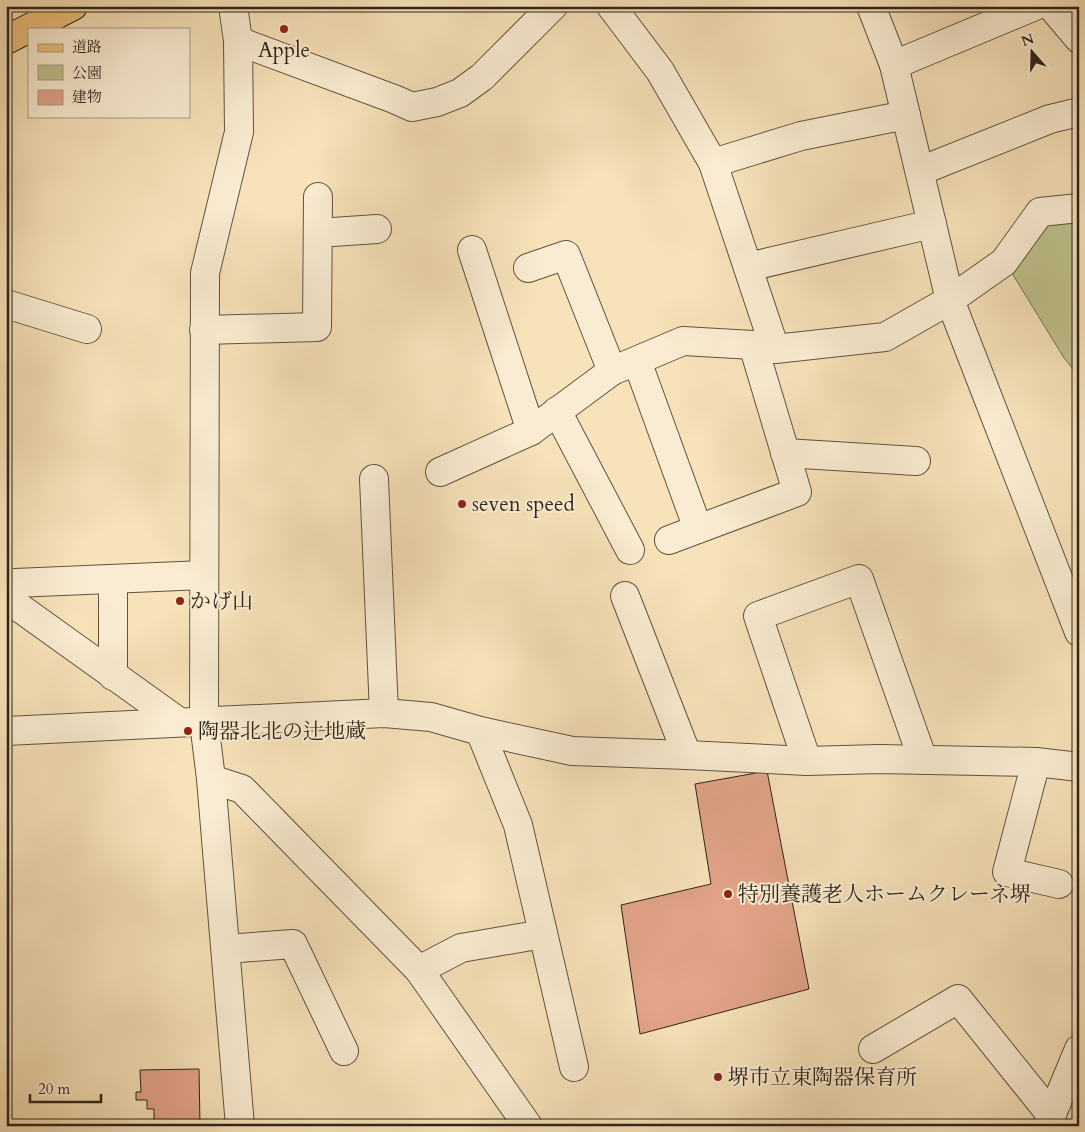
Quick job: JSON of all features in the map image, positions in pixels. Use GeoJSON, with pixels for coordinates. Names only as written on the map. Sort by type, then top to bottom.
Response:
{"type":"FeatureCollection","features":[{"type":"Feature","properties":{"kind":"main road"},"geometry":{"type":"LineString","coordinates":[[30,28],[73,6]]}},
{"type":"Feature","properties":{"kind":"main road"},"geometry":{"type":"LineString","coordinates":[[6,40],[28,29]]}},
{"type":"Feature","properties":{"kind":"street"},"geometry":{"type":"LineString","coordinates":[[233,6],[238,41],[239,132],[205,272],[204,576],[192,722],[211,779],[240,1126]]}},
{"type":"Feature","properties":{"kind":"street"},"geometry":{"type":"LineString","coordinates":[[238,41],[412,107],[437,102],[460,93],[482,77],[553,6]]}},
{"type":"Feature","properties":{"kind":"street"},"geometry":{"type":"LineString","coordinates":[[611,6],[660,71],[713,163],[748,267],[785,453],[797,492],[669,540]]}},
{"type":"Feature","properties":{"kind":"street"},"geometry":{"type":"LineString","coordinates":[[871,6],[894,65],[950,300],[1079,632]]}},
{"type":"Feature","properties":{"kind":"street"},"geometry":{"type":"LineString","coordinates":[[894,65],[1036,6]]}},
{"type":"Feature","properties":{"kind":"street"},"geometry":{"type":"LineString","coordinates":[[1051,6],[1079,38]]}},
{"type":"Feature","properties":{"kind":"street"},"geometry":{"type":"LineString","coordinates":[[920,171],[1050,119],[1079,112]]}},
{"type":"Feature","properties":{"kind":"street"},"geometry":{"type":"LineString","coordinates":[[713,163],[801,136],[906,115]]}},
{"type":"Feature","properties":{"kind":"street"},"geometry":{"type":"LineString","coordinates":[[204,330],[317,327],[318,197]]}},
{"type":"Feature","properties":{"kind":"street"},"geometry":{"type":"LineString","coordinates":[[440,472],[531,431],[612,371],[683,341],[764,347],[885,337],[950,300],[1004,262],[1040,212],[1079,208]]}},
{"type":"Feature","properties":{"kind":"street"},"geometry":{"type":"LineString","coordinates":[[748,267],[932,224]]}},
{"type":"Feature","properties":{"kind":"street"},"geometry":{"type":"LineString","coordinates":[[318,233],[377,229]]}},
{"type":"Feature","properties":{"kind":"street"},"geometry":{"type":"LineString","coordinates":[[472,250],[531,431]]}},
{"type":"Feature","properties":{"kind":"street"},"geometry":{"type":"LineString","coordinates":[[528,268],[566,255],[612,371]]}},
{"type":"Feature","properties":{"kind":"street"},"geometry":{"type":"LineString","coordinates":[[6,304],[87,329]]}},
{"type":"Feature","properties":{"kind":"street"},"geometry":{"type":"LineString","coordinates":[[637,361],[698,529]]}},
{"type":"Feature","properties":{"kind":"street"},"geometry":{"type":"LineString","coordinates":[[557,411],[630,550]]}},
{"type":"Feature","properties":{"kind":"street"},"geometry":{"type":"LineString","coordinates":[[785,453],[916,461]]}},
{"type":"Feature","properties":{"kind":"street"},"geometry":{"type":"LineString","coordinates":[[374,479],[384,713]]}},
{"type":"Feature","properties":{"kind":"street"},"geometry":{"type":"LineString","coordinates":[[11,591],[112,579],[204,576]]}},
{"type":"Feature","properties":{"kind":"street"},"geometry":{"type":"LineString","coordinates":[[112,579],[113,676]]}},
{"type":"Feature","properties":{"kind":"street"},"geometry":{"type":"LineString","coordinates":[[807,761],[758,616],[859,579],[923,760]]}},
{"type":"Feature","properties":{"kind":"street"},"geometry":{"type":"LineString","coordinates":[[11,591],[113,676],[192,722]]}},
{"type":"Feature","properties":{"kind":"street"},"geometry":{"type":"LineString","coordinates":[[624,596],[687,755]]}},
{"type":"Feature","properties":{"kind":"street"},"geometry":{"type":"LineString","coordinates":[[6,731],[384,713],[431,717],[480,731],[572,751],[807,761],[879,759],[1036,762],[1079,767]]}},
{"type":"Feature","properties":{"kind":"street"},"geometry":{"type":"LineString","coordinates":[[480,731],[518,825],[574,1067]]}},
{"type":"Feature","properties":{"kind":"street"},"geometry":{"type":"LineString","coordinates":[[1036,762],[1007,872],[1059,884]]}},
{"type":"Feature","properties":{"kind":"street"},"geometry":{"type":"LineString","coordinates":[[211,779],[242,789],[419,970],[528,1126]]}},
{"type":"Feature","properties":{"kind":"street"},"geometry":{"type":"LineString","coordinates":[[419,970],[461,948],[543,934]]}},
{"type":"Feature","properties":{"kind":"street"},"geometry":{"type":"LineString","coordinates":[[226,948],[293,944],[344,1051]]}},
{"type":"Feature","properties":{"kind":"street"},"geometry":{"type":"LineString","coordinates":[[873,1049],[958,999],[1050,1121]]}},
{"type":"Feature","properties":{"kind":"street"},"geometry":{"type":"LineString","coordinates":[[1050,1121],[1079,1050]]}},
{"type":"Feature","properties":{"kind":"green space"},"geometry":{"type":"Polygon","coordinates":[[[1079,218],[1079,376],[1064,358],[1010,270],[1032,247],[1045,224],[1079,218]]]}},
{"type":"Feature","properties":{"kind":"building","name":"特別養護老人ホームクレーネ堺"},"geometry":{"type":"Polygon","coordinates":[[[767,771],[809,989],[640,1034],[621,905],[711,884],[695,784],[767,771]]]}},
{"type":"Feature","properties":{"kind":"building"},"geometry":{"type":"Polygon","coordinates":[[[199,1069],[200,1126],[154,1126],[154,1109],[147,1109],[147,1100],[136,1100],[136,1092],[141,1092],[140,1070],[199,1069]]]}},
{"type":"Feature","properties":{"kind":"place","name":"Apple"},"geometry":{"type":"Point","coordinates":[284,29]}},
{"type":"Feature","properties":{"kind":"place","name":"seven speed"},"geometry":{"type":"Point","coordinates":[462,504]}},
{"type":"Feature","properties":{"kind":"place","name":"かげ山"},"geometry":{"type":"Point","coordinates":[180,601]}},
{"type":"Feature","properties":{"kind":"place","name":"陶器北北の辻地蔵"},"geometry":{"type":"Point","coordinates":[188,731]}},
{"type":"Feature","properties":{"kind":"place","name":"特別養護老人ホームクレーネ堺"},"geometry":{"type":"Point","coordinates":[728,894]}},
{"type":"Feature","properties":{"kind":"place","name":"堺市立東陶器保育所"},"geometry":{"type":"Point","coordinates":[718,1077]}}]}
